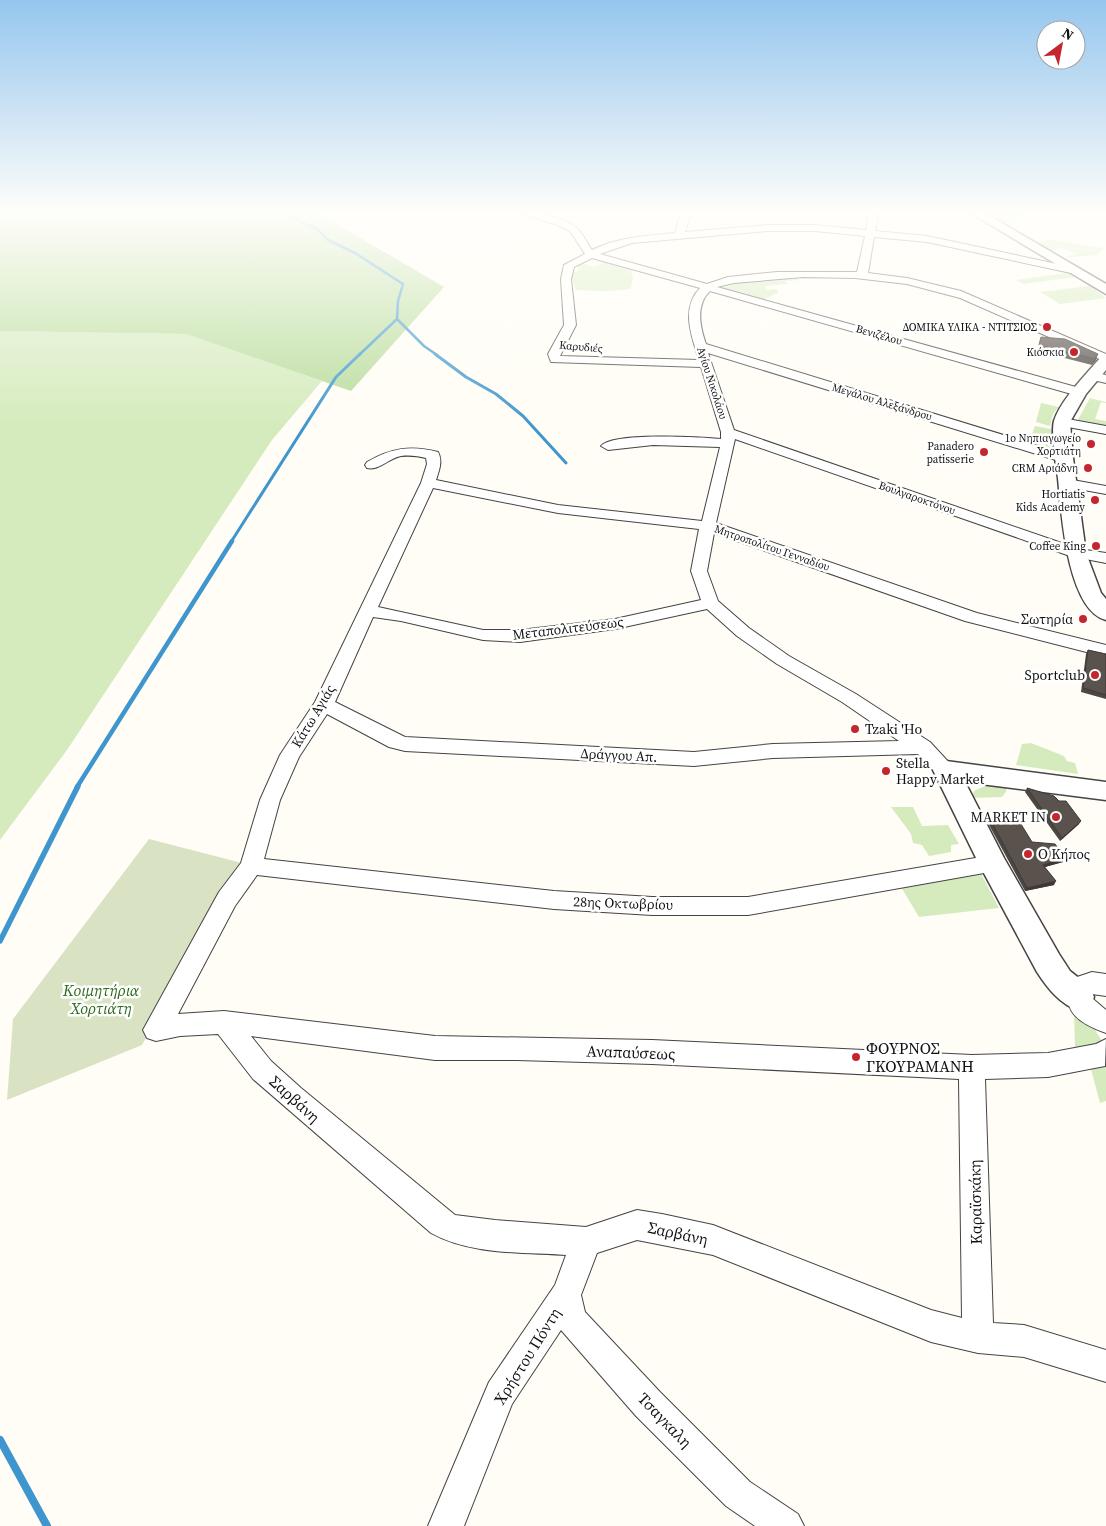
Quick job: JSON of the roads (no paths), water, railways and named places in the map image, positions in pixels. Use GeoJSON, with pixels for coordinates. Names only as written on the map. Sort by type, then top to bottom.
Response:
{"type":"FeatureCollection","features":[{"type":"Feature","properties":{"kind":"street","name":"Καρυδιές"},"geometry":{"type":"LineString","coordinates":[[566,283],[570,325],[554,354],[555,359],[706,364]]}},
{"type":"Feature","properties":{"kind":"street","name":"Βενιζέλου"},"geometry":{"type":"LineString","coordinates":[[694,283],[1080,392]]}},
{"type":"Feature","properties":{"kind":"street"},"geometry":{"type":"LineString","coordinates":[[708,287],[721,283]]}},
{"type":"Feature","properties":{"kind":"street"},"geometry":{"type":"LineString","coordinates":[[916,283],[958,293],[1106,359],[1100,378],[1080,392],[1062,422],[1064,458],[1076,553],[1091,594],[1106,613]]}},
{"type":"Feature","properties":{"kind":"street"},"geometry":{"type":"LineString","coordinates":[[1094,283],[1106,290]]}},
{"type":"Feature","properties":{"kind":"street","name":"Αγίου Νικολάου"},"geometry":{"type":"LineString","coordinates":[[708,287],[700,295],[694,309],[694,323],[728,438]]}},
{"type":"Feature","properties":{"kind":"street","name":"Μεγάλου Αλεξάνδρου"},"geometry":{"type":"LineString","coordinates":[[700,346],[1064,458]]}},
{"type":"Feature","properties":{"kind":"street"},"geometry":{"type":"LineString","coordinates":[[1062,422],[1106,430]]}},
{"type":"Feature","properties":{"kind":"street"},"geometry":{"type":"LineString","coordinates":[[728,438],[701,554],[699,571],[710,603],[743,632],[783,660],[848,698],[923,747],[946,770],[993,864],[1048,963],[1059,980],[1079,997],[1088,1013],[1104,1026]]}},
{"type":"Feature","properties":{"kind":"street","name":"Βουλγαροκτόνου"},"geometry":{"type":"LineString","coordinates":[[608,446],[632,442],[728,438],[1076,553],[1106,558]]}},
{"type":"Feature","properties":{"kind":"street","name":"Κάτω Αγιάς"},"geometry":{"type":"LineString","coordinates":[[156,1030],[227,899],[251,866],[270,800],[290,754],[324,704],[428,483],[434,464],[433,455],[403,451],[387,455],[372,465]]}},
{"type":"Feature","properties":{"kind":"street","name":"Μητροπολίτου Γενναδίου"},"geometry":{"type":"LineString","coordinates":[[428,483],[558,510],[709,526],[971,617],[1106,651]]}},
{"type":"Feature","properties":{"kind":"street"},"geometry":{"type":"LineString","coordinates":[[1067,483],[1106,490]]}},
{"type":"Feature","properties":{"kind":"street","name":"Μεταπολιτεύσεως"},"geometry":{"type":"LineString","coordinates":[[367,611],[401,616],[483,635],[520,636],[615,624],[710,603]]}},
{"type":"Feature","properties":{"kind":"street","name":"Δράγγου Απ."},"geometry":{"type":"LineString","coordinates":[[324,704],[396,742],[405,744],[694,759],[782,750],[923,747]]}},
{"type":"Feature","properties":{"kind":"street"},"geometry":{"type":"LineString","coordinates":[[946,770],[1106,791]]}},
{"type":"Feature","properties":{"kind":"street","name":"28ης Οκτωβρίου"},"geometry":{"type":"LineString","coordinates":[[251,866],[554,900],[652,906],[748,906],[993,864]]}},
{"type":"Feature","properties":{"kind":"street"},"geometry":{"type":"LineString","coordinates":[[1079,997],[1083,986],[1088,983],[1095,982],[1106,985]]}},
{"type":"Feature","properties":{"kind":"street","name":"Αναπαύσεως"},"geometry":{"type":"LineString","coordinates":[[156,1030],[180,1024],[224,1022],[435,1048],[517,1048],[652,1052],[972,1068],[1048,1065],[1105,1054],[1106,1052]]}},
{"type":"Feature","properties":{"kind":"street","name":"Σαρβάνη"},"geometry":{"type":"LineString","coordinates":[[224,1022],[262,1070],[292,1098],[441,1223],[452,1229],[495,1236],[586,1242],[637,1225],[713,1240],[931,1326],[978,1337],[1024,1342],[1106,1366]]}},
{"type":"Feature","properties":{"kind":"street","name":"Καραϊσκάκη"},"geometry":{"type":"LineString","coordinates":[[972,1068],[978,1337]]}},
{"type":"Feature","properties":{"kind":"street","name":"Χρήστου Πόντη"},"geometry":{"type":"LineString","coordinates":[[446,1526],[500,1393],[566,1295],[586,1242]]}},
{"type":"Feature","properties":{"kind":"street","name":"Τσαγκαλη"},"geometry":{"type":"LineString","coordinates":[[566,1295],[572,1320],[648,1404],[738,1494],[786,1526]]}},
{"type":"Feature","properties":{"kind":"waterway"},"geometry":{"type":"LineString","coordinates":[[397,319],[402,283]]}},
{"type":"Feature","properties":{"kind":"waterway"},"geometry":{"type":"LineString","coordinates":[[359,355],[397,319]]}},
{"type":"Feature","properties":{"kind":"waterway"},"geometry":{"type":"LineString","coordinates":[[397,319],[424,346],[437,355]]}},
{"type":"Feature","properties":{"kind":"waterway"},"geometry":{"type":"LineString","coordinates":[[231,542],[336,377],[360,354]]}},
{"type":"Feature","properties":{"kind":"waterway"},"geometry":{"type":"LineString","coordinates":[[435,354],[466,377],[496,394],[523,416],[566,463]]}},
{"type":"Feature","properties":{"kind":"waterway"},"geometry":{"type":"LineString","coordinates":[[77,787],[232,541]]}},
{"type":"Feature","properties":{"kind":"waterway"},"geometry":{"type":"LineString","coordinates":[[0,941],[78,786]]}},
{"type":"Feature","properties":{"kind":"waterway"},"geometry":{"type":"LineString","coordinates":[[0,1440],[47,1526]]}},
{"type":"Feature","properties":{"kind":"place","name":"ΔΟΜΙΚΑ ΥΛΙΚΑ - ΝΤΙΤΣΙΟΣ"},"geometry":{"type":"Point","coordinates":[1047,327]}},
{"type":"Feature","properties":{"kind":"place","name":"Κιόσκια"},"geometry":{"type":"Point","coordinates":[1074,352]}},
{"type":"Feature","properties":{"kind":"place","name":"1ο Νηπιαγωγείο Χορτιάτη"},"geometry":{"type":"Point","coordinates":[1091,444]}},
{"type":"Feature","properties":{"kind":"place","name":"Panadero patisserie"},"geometry":{"type":"Point","coordinates":[984,452]}},
{"type":"Feature","properties":{"kind":"place","name":"CRM Αριάδνη"},"geometry":{"type":"Point","coordinates":[1088,468]}},
{"type":"Feature","properties":{"kind":"place","name":"Hortiatis Kids Academy"},"geometry":{"type":"Point","coordinates":[1095,500]}},
{"type":"Feature","properties":{"kind":"place","name":"Coffee King"},"geometry":{"type":"Point","coordinates":[1096,546]}},
{"type":"Feature","properties":{"kind":"place","name":"Σωτηρία"},"geometry":{"type":"Point","coordinates":[1083,619]}},
{"type":"Feature","properties":{"kind":"place","name":"Sportclub"},"geometry":{"type":"Point","coordinates":[1095,675]}},
{"type":"Feature","properties":{"kind":"place","name":"Tzaki 'Ho"},"geometry":{"type":"Point","coordinates":[855,729]}},
{"type":"Feature","properties":{"kind":"place","name":"Stella Happy Market"},"geometry":{"type":"Point","coordinates":[886,771]}},
{"type":"Feature","properties":{"kind":"place","name":"MARKET IN"},"geometry":{"type":"Point","coordinates":[1056,817]}},
{"type":"Feature","properties":{"kind":"place","name":"Ο Κήπος"},"geometry":{"type":"Point","coordinates":[1028,854]}},
{"type":"Feature","properties":{"kind":"place","name":"ΦΟΥΡΝΟΣ ΓΚΟΥΡΑΜΑΝΗ"},"geometry":{"type":"Point","coordinates":[856,1057]}},
{"type":"Feature","properties":{"kind":"park label","name":"Κοιμητήρια Χορτιάτη"},"geometry":{"type":"Point","coordinates":[101,999]}}]}
